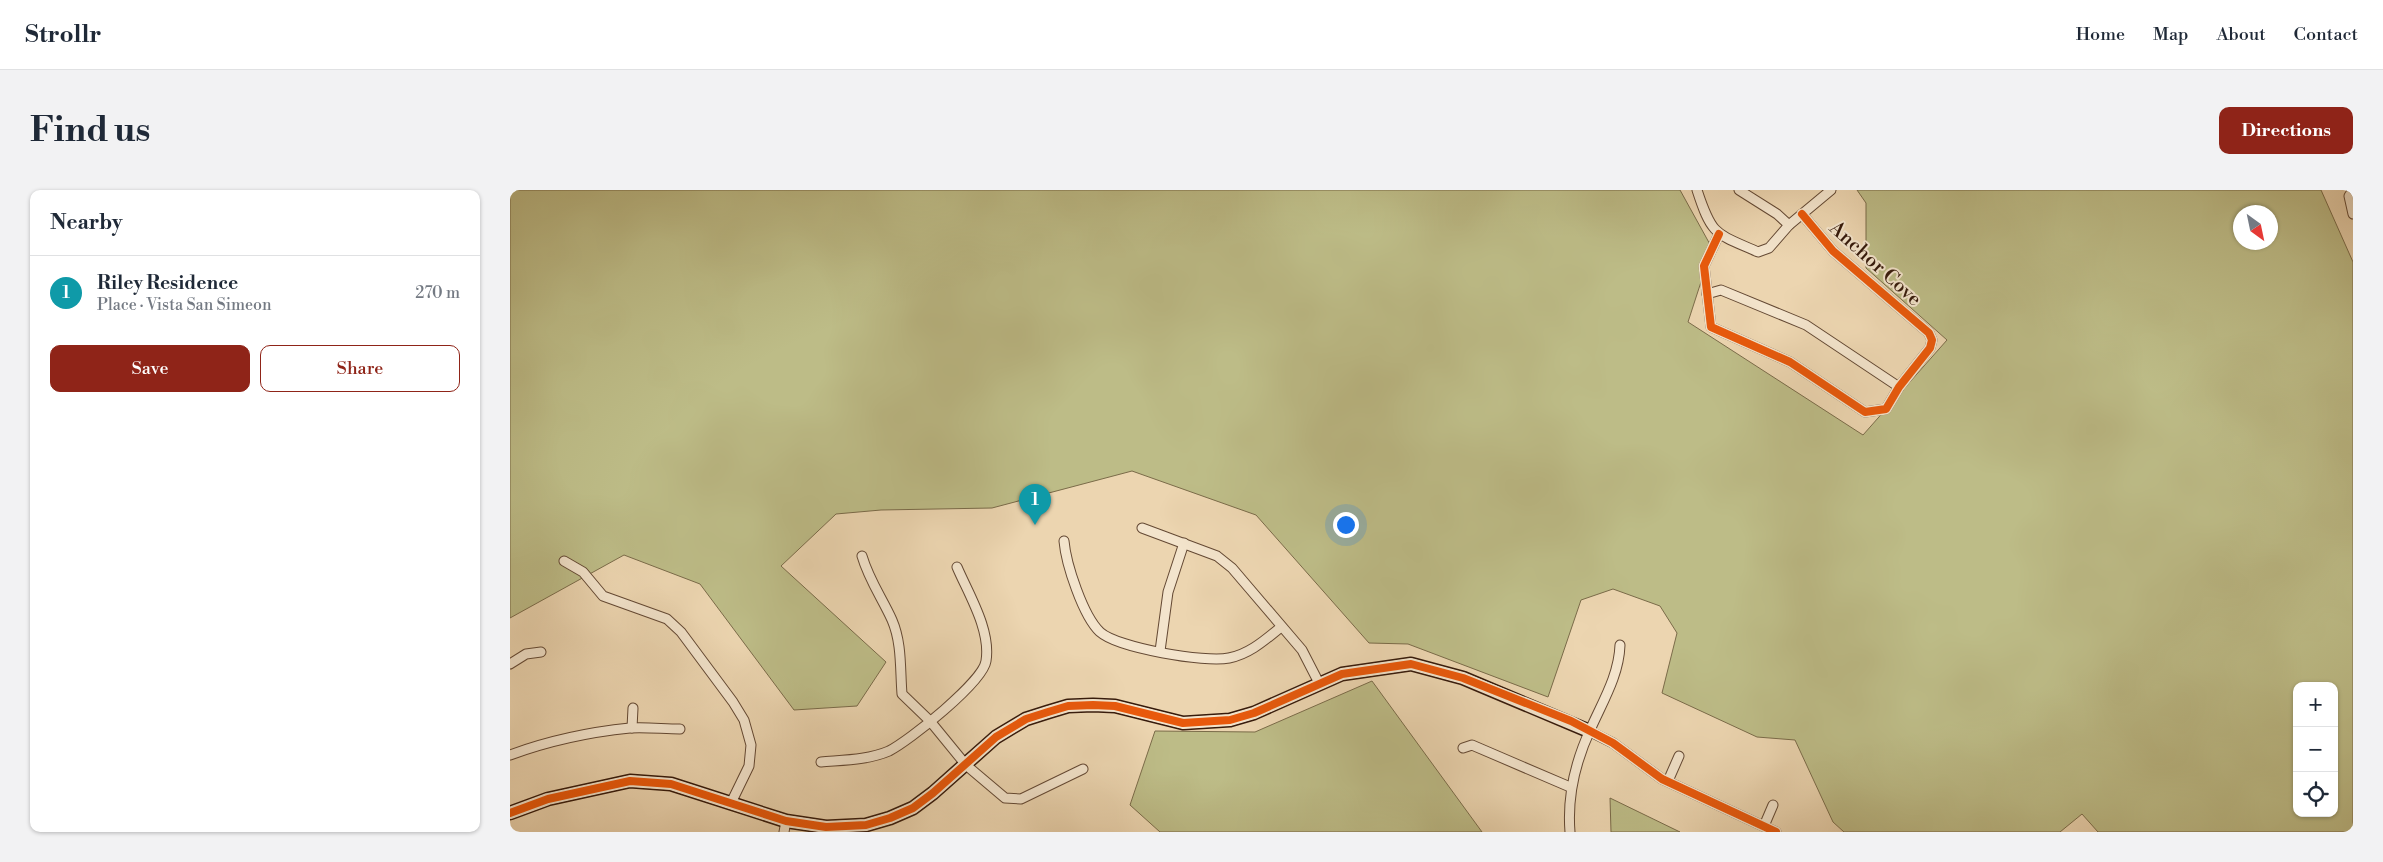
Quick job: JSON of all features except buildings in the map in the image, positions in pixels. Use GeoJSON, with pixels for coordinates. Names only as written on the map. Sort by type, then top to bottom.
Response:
{"type":"FeatureCollection","features":[{"type":"Feature","properties":{"kind":"street"},"geometry":{"type":"LineString","coordinates":[[1697,190],[1707,220],[1719,234],[1758,252],[1769,248],[1789,225],[1831,190]]}},
{"type":"Feature","properties":{"kind":"street"},"geometry":{"type":"LineString","coordinates":[[1739,190],[1777,214],[1789,225]]}},
{"type":"Feature","properties":{"kind":"street"},"geometry":{"type":"LineString","coordinates":[[2351,193],[2353,214]]}},
{"type":"Feature","properties":{"kind":"street","name":"Anchor Cove"},"geometry":{"type":"LineString","coordinates":[[1802,214],[1833,250],[1929,333],[1932,340],[1930,348],[1899,387]]}},
{"type":"Feature","properties":{"kind":"street"},"geometry":{"type":"LineString","coordinates":[[1707,294],[1721,290],[1806,325],[1899,387],[1886,409],[1865,412],[1790,362],[1711,327],[1707,294],[1704,266],[1719,234]]}},
{"type":"Feature","properties":{"kind":"street"},"geometry":{"type":"LineString","coordinates":[[1142,528],[1217,556],[1232,568],[1302,650],[1319,683]]}},
{"type":"Feature","properties":{"kind":"street"},"geometry":{"type":"LineString","coordinates":[[1064,541],[1066,556],[1091,622],[1108,638],[1201,659],[1230,658],[1256,647],[1281,627]]}},
{"type":"Feature","properties":{"kind":"street"},"geometry":{"type":"LineString","coordinates":[[1160,651],[1168,592],[1184,543]]}},
{"type":"Feature","properties":{"kind":"street"},"geometry":{"type":"LineString","coordinates":[[862,556],[868,577],[892,621],[901,658],[902,694],[930,720],[966,765],[1005,798],[1021,799],[1083,769]]}},
{"type":"Feature","properties":{"kind":"street"},"geometry":{"type":"LineString","coordinates":[[564,561],[583,572],[603,596],[666,619],[681,632],[733,702],[744,720],[751,745],[749,766],[731,804]]}},
{"type":"Feature","properties":{"kind":"street"},"geometry":{"type":"LineString","coordinates":[[822,762],[866,758],[888,751],[904,742],[976,682],[986,662],[983,629],[957,567]]}},
{"type":"Feature","properties":{"kind":"street"},"geometry":{"type":"LineString","coordinates":[[1570,832],[1570,787],[1589,731],[1616,672],[1620,645]]}},
{"type":"Feature","properties":{"kind":"street"},"geometry":{"type":"LineString","coordinates":[[510,664],[526,654],[541,652]]}},
{"type":"Feature","properties":{"kind":"street"},"geometry":{"type":"LineString","coordinates":[[510,814],[548,799],[630,781],[671,784],[731,804],[785,827],[839,828],[879,822],[902,813],[923,801],[996,737],[1026,719],[1068,706],[1115,706],[1183,723],[1230,720],[1254,713],[1342,674],[1366,669],[1411,664],[1462,678],[1589,731],[1613,743],[1668,782],[1776,832]]}},
{"type":"Feature","properties":{"kind":"street"},"geometry":{"type":"LineString","coordinates":[[632,728],[633,708]]}},
{"type":"Feature","properties":{"kind":"street"},"geometry":{"type":"LineString","coordinates":[[510,755],[530,747],[609,731],[632,728],[680,729]]}},
{"type":"Feature","properties":{"kind":"street"},"geometry":{"type":"LineString","coordinates":[[1463,748],[1472,745],[1570,787]]}},
{"type":"Feature","properties":{"kind":"street"},"geometry":{"type":"LineString","coordinates":[[1668,782],[1679,756]]}},
{"type":"Feature","properties":{"kind":"street"},"geometry":{"type":"LineString","coordinates":[[1764,826],[1773,805]]}},
{"type":"Feature","properties":{"kind":"shaded area"},"geometry":{"type":"Polygon","coordinates":[[[510,190],[1680,190],[1712,248],[1688,322],[1863,435],[1947,340],[1866,268],[1866,203],[1857,190],[2321,190],[2353,262],[2353,832],[2098,832],[2082,814],[2060,832],[1844,832],[1833,822],[1795,740],[1757,737],[1662,693],[1677,633],[1660,606],[1613,589],[1581,600],[1548,697],[1408,644],[1369,643],[1256,515],[1132,471],[992,508],[881,510],[836,514],[781,566],[886,662],[857,706],[794,710],[700,584],[624,555],[510,618],[510,190]]]}},
{"type":"Feature","properties":{"kind":"shaded area"},"geometry":{"type":"Polygon","coordinates":[[[1372,681],[1482,832],[1160,832],[1130,805],[1155,731],[1255,732],[1372,681]]]}},
{"type":"Feature","properties":{"kind":"shaded area"},"geometry":{"type":"Polygon","coordinates":[[[1610,798],[1680,832],[1611,832],[1610,798]]]}},
{"type":"Feature","properties":{"kind":"cycle path"},"geometry":{"type":"LineString","coordinates":[[1719,234],[1704,266],[1711,327],[1790,362],[1865,412],[1886,409],[1899,387],[1930,348],[1932,340],[1929,333],[1833,251],[1802,214]]}},
{"type":"Feature","properties":{"kind":"cycle path"},"geometry":{"type":"LineString","coordinates":[[510,813],[548,799],[630,781],[671,784],[786,821],[826,827],[866,825],[890,818],[913,808],[933,793],[996,737],[1026,719],[1068,706],[1115,706],[1183,723],[1230,720],[1254,713],[1342,674],[1411,664],[1463,678],[1571,721],[1613,743],[1662,779],[1776,832]]}},
{"type":"Feature","properties":{"kind":"place","name":"Riley Residence"},"geometry":{"type":"Point","coordinates":[1035,525]}}]}
